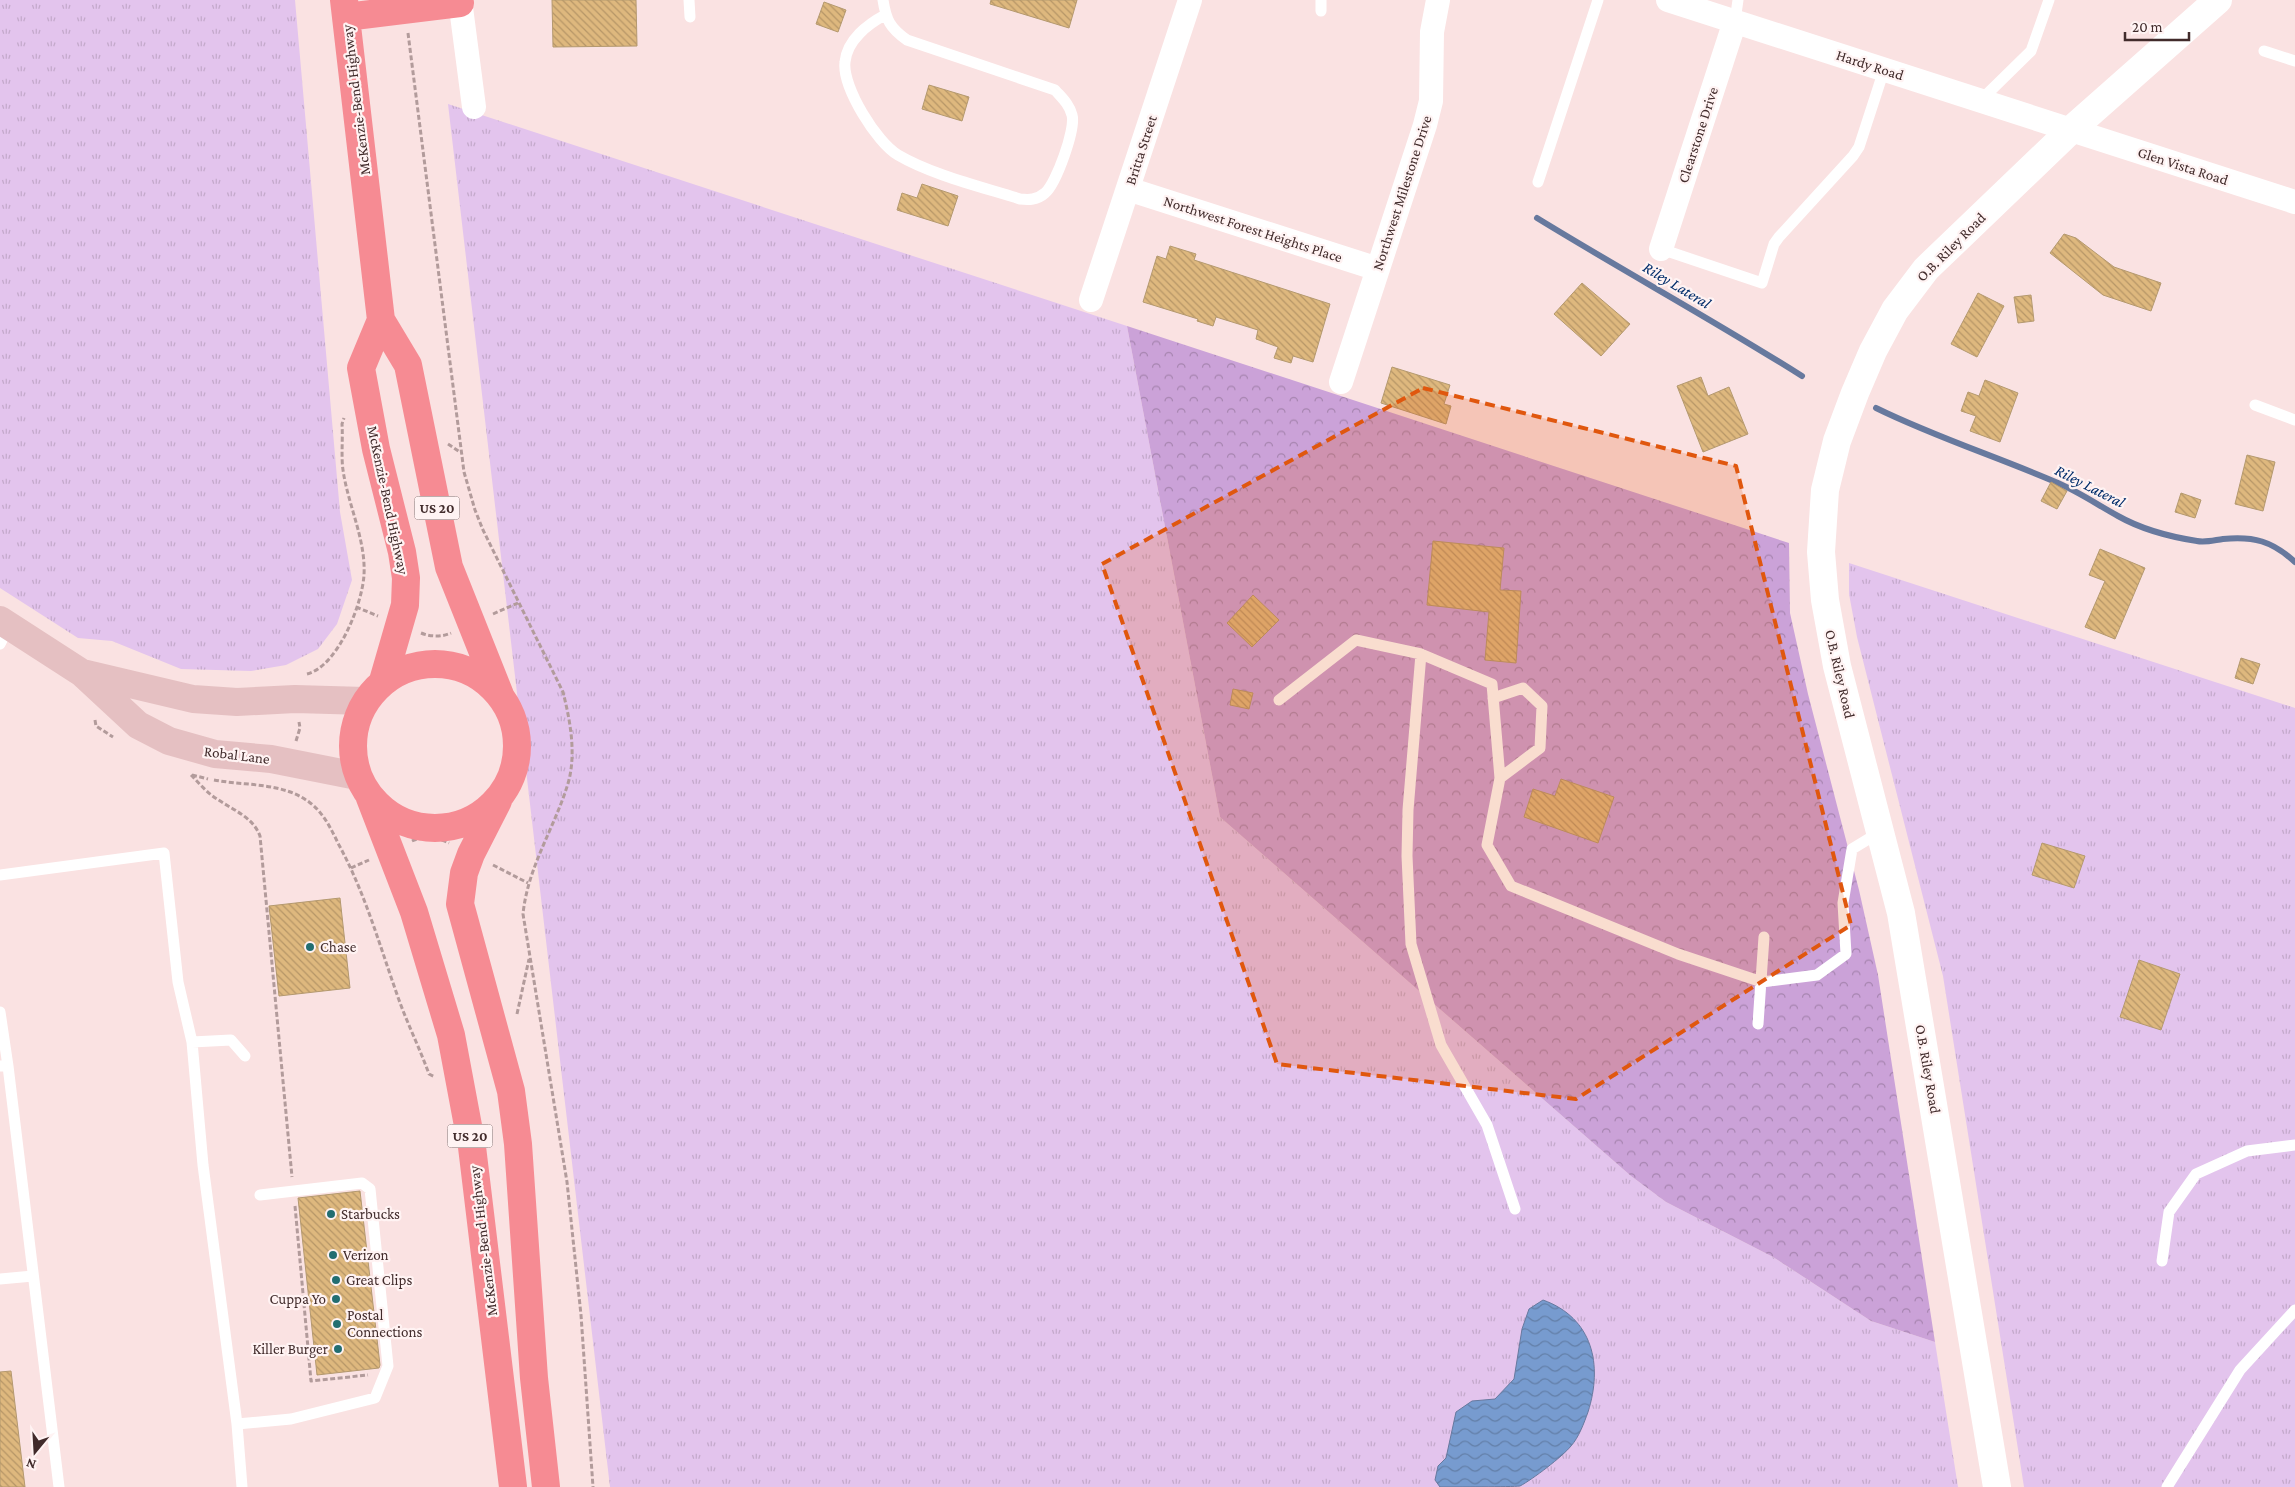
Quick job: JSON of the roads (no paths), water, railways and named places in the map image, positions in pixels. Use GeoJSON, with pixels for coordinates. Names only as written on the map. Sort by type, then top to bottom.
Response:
{"type":"FeatureCollection","features":[{"type":"Feature","properties":{"kind":"highway"},"geometry":{"type":"LineString","coordinates":[[345,8],[405,10],[460,2]]}},
{"type":"Feature","properties":{"kind":"highway","name":"McKenzie-Bend Highway"},"geometry":{"type":"LineString","coordinates":[[345,8],[381,320],[408,365],[449,567],[500,695]]}},
{"type":"Feature","properties":{"kind":"highway","name":"McKenzie-Bend Highway"},"geometry":{"type":"LineString","coordinates":[[374,691],[400,625],[405,605],[406,578],[402,552],[376,449],[361,368],[381,320]]}},
{"type":"Feature","properties":{"kind":"highway"},"geometry":{"type":"LineString","coordinates":[[432,664],[457,667],[481,677],[500,695],[514,721],[518,749],[512,777],[498,802],[475,820],[448,829],[419,828],[392,817],[364,787],[352,750],[355,724],[374,691],[406,669],[432,664]]}},
{"type":"Feature","properties":{"kind":"highway","name":"McKenzie-Bend Highway"},"geometry":{"type":"LineString","coordinates":[[364,787],[414,912],[451,1035],[472,1147],[513,1487]]}},
{"type":"Feature","properties":{"kind":"highway","name":"US 20"},"geometry":{"type":"LineString","coordinates":[[498,802],[471,854],[464,873],[460,904],[511,1092],[518,1144],[534,1378],[546,1487]]}},
{"type":"Feature","properties":{"kind":"main road","name":"Robal Lane"},"geometry":{"type":"LineString","coordinates":[[3,630],[82,673],[138,725],[169,741],[215,754],[290,762],[364,787]]}},
{"type":"Feature","properties":{"kind":"main road","name":"Robal Lane"},"geometry":{"type":"LineString","coordinates":[[82,673],[193,699],[237,702],[295,699],[374,691]]}},
{"type":"Feature","properties":{"kind":"street","name":"Britta Street"},"geometry":{"type":"LineString","coordinates":[[1091,300],[1190,0]]}},
{"type":"Feature","properties":{"kind":"street","name":"Northwest Milestone Drive"},"geometry":{"type":"LineString","coordinates":[[1342,382],[1425,125],[1431,100],[1432,32],[1438,0]]}},
{"type":"Feature","properties":{"kind":"street","name":"Hardy Road"},"geometry":{"type":"LineString","coordinates":[[1668,0],[1736,11],[1884,70],[2072,130]]}},
{"type":"Feature","properties":{"kind":"street","name":"O.B. Riley Road"},"geometry":{"type":"LineString","coordinates":[[1997,1487],[1901,913],[1837,666],[1824,600],[1821,552],[1825,498],[1837,441],[1873,351],[1895,310],[1920,276],[2072,130],[2218,0]]}},
{"type":"Feature","properties":{"kind":"street"},"geometry":{"type":"LineString","coordinates":[[460,2],[474,107]]}},
{"type":"Feature","properties":{"kind":"street","name":"Clearstone Drive"},"geometry":{"type":"LineString","coordinates":[[1661,249],[1736,11]]}},
{"type":"Feature","properties":{"kind":"street","name":"Glen Vista Road"},"geometry":{"type":"LineString","coordinates":[[2072,130],[2295,202]]}},
{"type":"Feature","properties":{"kind":"street","name":"Northwest Forest Heights Place"},"geometry":{"type":"LineString","coordinates":[[1128,189],[1378,269]]}},
{"type":"Feature","properties":{"kind":"lane"},"geometry":{"type":"LineString","coordinates":[[689,0],[690,17]]}},
{"type":"Feature","properties":{"kind":"lane"},"geometry":{"type":"LineString","coordinates":[[883,0],[885,15],[893,30],[907,40],[1055,90],[1066,102],[1072,115],[1073,126],[1052,185],[1044,194],[1032,200],[1020,199],[916,164],[896,154],[878,135],[862,112],[854,96],[848,81],[845,62],[850,47],[867,25],[885,15]]}},
{"type":"Feature","properties":{"kind":"lane"},"geometry":{"type":"LineString","coordinates":[[1538,182],[1598,0]]}},
{"type":"Feature","properties":{"kind":"lane"},"geometry":{"type":"LineString","coordinates":[[1981,100],[2031,51],[2049,0]]}},
{"type":"Feature","properties":{"kind":"lane"},"geometry":{"type":"LineString","coordinates":[[2264,51],[2295,61]]}},
{"type":"Feature","properties":{"kind":"lane"},"geometry":{"type":"LineString","coordinates":[[1661,249],[1762,283],[1774,244],[1859,147],[1884,70]]}},
{"type":"Feature","properties":{"kind":"lane"},"geometry":{"type":"LineString","coordinates":[[2255,405],[2295,420]]}},
{"type":"Feature","properties":{"kind":"lane"},"geometry":{"type":"LineString","coordinates":[[1278,700],[1356,640],[1421,654],[1492,684],[1500,778],[1487,845],[1511,886],[1678,954],[1762,982],[1817,975],[1846,954],[1843,903],[1852,849],[1880,832]]}},
{"type":"Feature","properties":{"kind":"lane"},"geometry":{"type":"LineString","coordinates":[[1421,654],[1408,810],[1407,856],[1411,944],[1441,1045],[1486,1126],[1515,1209]]}},
{"type":"Feature","properties":{"kind":"lane"},"geometry":{"type":"LineString","coordinates":[[1494,698],[1523,688],[1542,706],[1540,748],[1500,778]]}},
{"type":"Feature","properties":{"kind":"lane"},"geometry":{"type":"LineString","coordinates":[[0,875],[164,853],[178,982],[192,1042],[203,1165],[237,1424],[242,1487]]}},
{"type":"Feature","properties":{"kind":"lane"},"geometry":{"type":"LineString","coordinates":[[1758,1024],[1764,937]]}},
{"type":"Feature","properties":{"kind":"lane"},"geometry":{"type":"LineString","coordinates":[[0,1012],[4,1066],[33,1276],[59,1487]]}},
{"type":"Feature","properties":{"kind":"lane"},"geometry":{"type":"LineString","coordinates":[[192,1042],[231,1040],[245,1056]]}},
{"type":"Feature","properties":{"kind":"lane"},"geometry":{"type":"LineString","coordinates":[[2162,1261],[2169,1212],[2196,1174],[2247,1152],[2295,1145]]}},
{"type":"Feature","properties":{"kind":"lane"},"geometry":{"type":"LineString","coordinates":[[237,1424],[291,1419],[375,1398],[388,1366],[370,1189],[362,1183],[260,1194]]}},
{"type":"Feature","properties":{"kind":"lane"},"geometry":{"type":"LineString","coordinates":[[0,1279],[33,1276]]}},
{"type":"Feature","properties":{"kind":"lane"},"geometry":{"type":"LineString","coordinates":[[2167,1487],[2240,1370],[2295,1310]]}},
{"type":"Feature","properties":{"kind":"water"},"geometry":{"type":"Polygon","coordinates":[[[1543,1300],[1560,1308],[1573,1318],[1583,1331],[1590,1345],[1594,1361],[1592,1394],[1588,1412],[1579,1434],[1561,1456],[1520,1486],[1440,1487],[1435,1480],[1438,1466],[1446,1458],[1456,1412],[1472,1401],[1495,1399],[1514,1379],[1522,1329],[1529,1309],[1543,1300]]]}},
{"type":"Feature","properties":{"kind":"waterway","name":"Riley Lateral"},"geometry":{"type":"LineString","coordinates":[[1537,218],[1802,376]]}},
{"type":"Feature","properties":{"kind":"waterway","name":"Riley Lateral"},"geometry":{"type":"LineString","coordinates":[[1876,408],[2058,483],[2127,521],[2146,529],[2200,542],[2234,538],[2253,539],[2278,549],[2295,562]]}},
{"type":"Feature","properties":{"kind":"place","name":"Chase"},"geometry":{"type":"Point","coordinates":[310,947]}},
{"type":"Feature","properties":{"kind":"place","name":"Starbucks"},"geometry":{"type":"Point","coordinates":[331,1214]}},
{"type":"Feature","properties":{"kind":"place","name":"Verizon"},"geometry":{"type":"Point","coordinates":[333,1255]}},
{"type":"Feature","properties":{"kind":"place","name":"Great Clips"},"geometry":{"type":"Point","coordinates":[336,1280]}},
{"type":"Feature","properties":{"kind":"place","name":"Cuppa Yo"},"geometry":{"type":"Point","coordinates":[336,1299]}},
{"type":"Feature","properties":{"kind":"place","name":"Postal Connections"},"geometry":{"type":"Point","coordinates":[337,1324]}},
{"type":"Feature","properties":{"kind":"place","name":"Killer Burger"},"geometry":{"type":"Point","coordinates":[338,1349]}}]}
